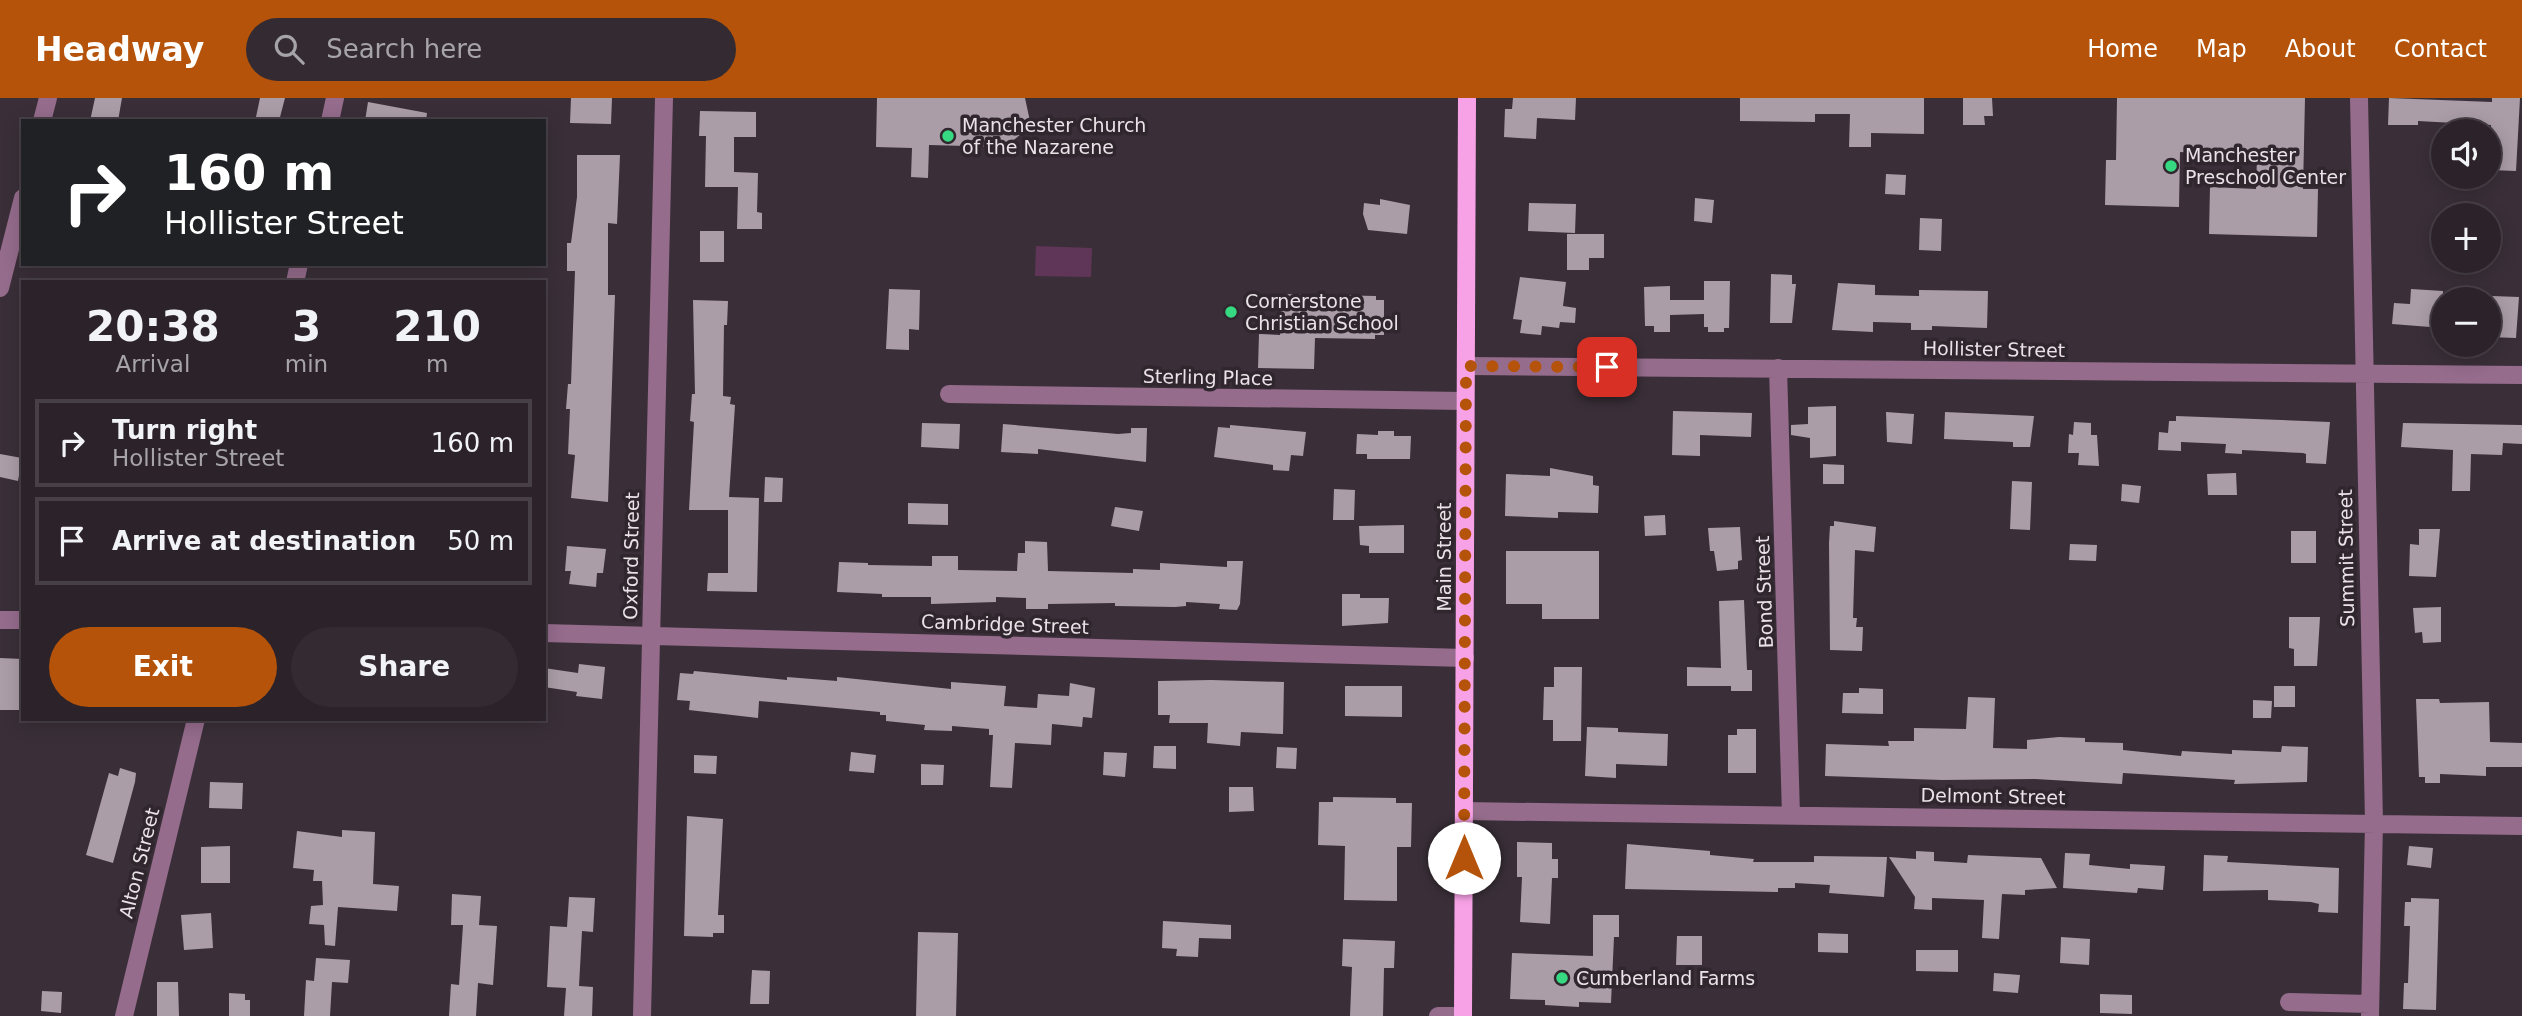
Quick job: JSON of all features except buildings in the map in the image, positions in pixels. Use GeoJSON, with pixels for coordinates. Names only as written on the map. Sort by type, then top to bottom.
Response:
{"type":"FeatureCollection","features":[{"type":"Feature","properties":{"kind":"main road","name":"Main Street"},"geometry":{"type":"LineString","coordinates":[[1463,1016],[1467,98]]}},
{"type":"Feature","properties":{"kind":"street"},"geometry":{"type":"LineString","coordinates":[[43,119],[48,98]]}},
{"type":"Feature","properties":{"kind":"street"},"geometry":{"type":"LineString","coordinates":[[330,119],[335,98]]}},
{"type":"Feature","properties":{"kind":"street","name":"Oxford Street"},"geometry":{"type":"LineString","coordinates":[[642,1016],[664,98]]}},
{"type":"Feature","properties":{"kind":"street","name":"Summit Street"},"geometry":{"type":"LineString","coordinates":[[2359,98],[2374,822],[2370,1010]]}},
{"type":"Feature","properties":{"kind":"street"},"geometry":{"type":"LineString","coordinates":[[0,288],[21,206]]}},
{"type":"Feature","properties":{"kind":"street","name":"Hollister Street"},"geometry":{"type":"LineString","coordinates":[[1466,366],[2522,375]]}},
{"type":"Feature","properties":{"kind":"street","name":"Bond Street"},"geometry":{"type":"LineString","coordinates":[[1778,368],[1791,815]]}},
{"type":"Feature","properties":{"kind":"street","name":"Sterling Place"},"geometry":{"type":"LineString","coordinates":[[949,394],[1465,401]]}},
{"type":"Feature","properties":{"kind":"street"},"geometry":{"type":"LineString","coordinates":[[0,620],[21,620]]}},
{"type":"Feature","properties":{"kind":"street","name":"Cambridge Street"},"geometry":{"type":"LineString","coordinates":[[546,633],[1465,658]]}},
{"type":"Feature","properties":{"kind":"street","name":"Alton Street"},"geometry":{"type":"LineString","coordinates":[[124,1016],[197,721]]}},
{"type":"Feature","properties":{"kind":"street","name":"Delmont Street"},"geometry":{"type":"LineString","coordinates":[[1464,811],[2522,826]]}},
{"type":"Feature","properties":{"kind":"street"},"geometry":{"type":"LineString","coordinates":[[2289,1002],[2370,1010]]}},
{"type":"Feature","properties":{"kind":"street"},"geometry":{"type":"LineString","coordinates":[[1438,1016],[1463,1016]]}},
{"type":"Feature","properties":{"kind":"shaded area"},"geometry":{"type":"Polygon","coordinates":[[[1036,246],[1092,248],[1091,277],[1035,276],[1036,246]]]}},
{"type":"Feature","properties":{"kind":"place","name":"Manchester Church of the Nazarene"},"geometry":{"type":"Point","coordinates":[948,136]}},
{"type":"Feature","properties":{"kind":"place","name":"Manchester Preschool Center"},"geometry":{"type":"Point","coordinates":[2171,166]}},
{"type":"Feature","properties":{"kind":"place","name":"Cornerstone Christian School"},"geometry":{"type":"Point","coordinates":[1231,312]}},
{"type":"Feature","properties":{"kind":"place","name":"Cumberland Farms"},"geometry":{"type":"Point","coordinates":[1562,978]}},
{"type":"Feature","properties":{"kind":"route"},"geometry":{"type":"LineString","coordinates":[[1464,858],[1466,366],[1607,367]]}}]}
